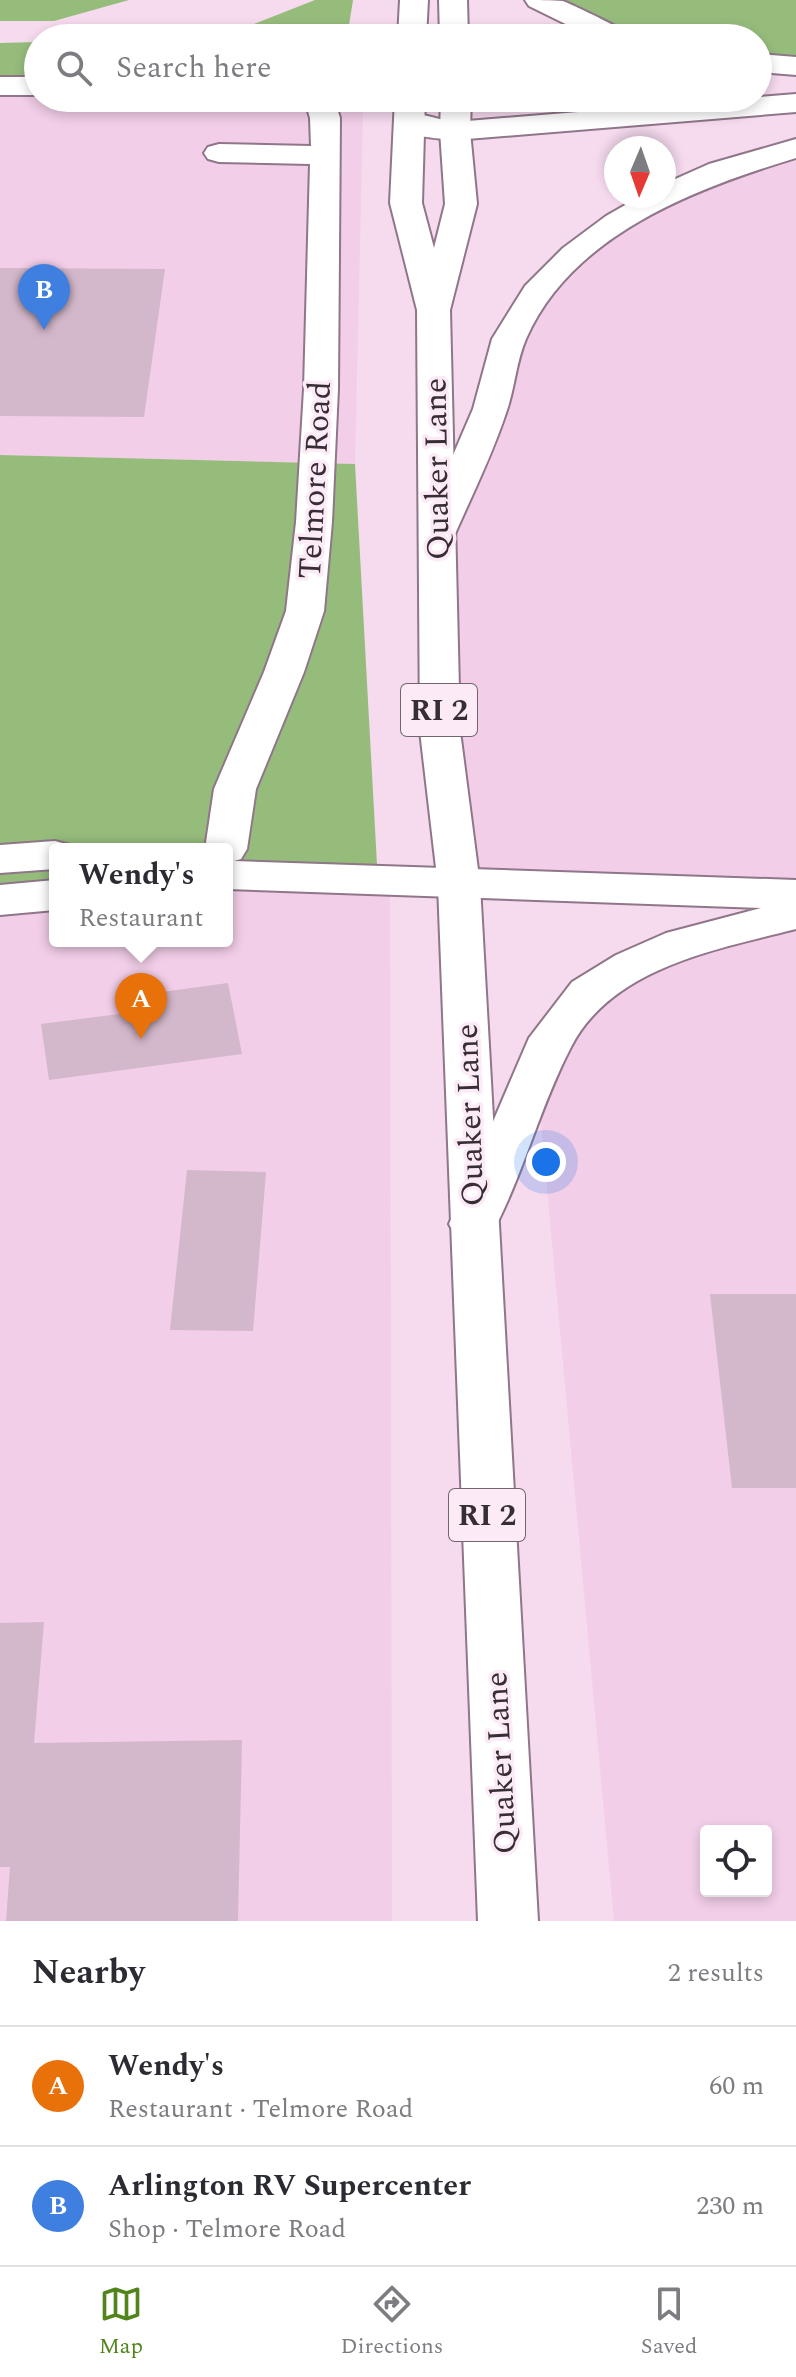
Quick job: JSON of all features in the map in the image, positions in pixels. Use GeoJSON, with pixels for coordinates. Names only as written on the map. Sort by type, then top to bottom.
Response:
{"type":"FeatureCollection","features":[{"type":"Feature","properties":{"kind":"main road"},"geometry":{"type":"LineString","coordinates":[[413,24],[414,0]]}},
{"type":"Feature","properties":{"kind":"main road"},"geometry":{"type":"LineString","coordinates":[[453,0],[454,24]]}},
{"type":"Feature","properties":{"kind":"main road"},"geometry":{"type":"LineString","coordinates":[[539,0],[584,24]]}},
{"type":"Feature","properties":{"kind":"main road"},"geometry":{"type":"LineString","coordinates":[[772,64],[796,66]]}},
{"type":"Feature","properties":{"kind":"main road"},"geometry":{"type":"LineString","coordinates":[[772,79],[796,76]]}},
{"type":"Feature","properties":{"kind":"main road"},"geometry":{"type":"LineString","coordinates":[[0,86],[24,86]]}},
{"type":"Feature","properties":{"kind":"main road"},"geometry":{"type":"LineString","coordinates":[[772,104],[796,103]]}},
{"type":"Feature","properties":{"kind":"main road","name":"Telmore Road"},"geometry":{"type":"LineString","coordinates":[[227,843],[235,789],[284,672],[305,611],[319,420],[326,155],[323,112]]}},
{"type":"Feature","properties":{"kind":"main road","name":"Quaker Lane"},"geometry":{"type":"LineString","coordinates":[[409,112],[406,203],[434,310],[440,731],[459,885],[508,1921]]}},
{"type":"Feature","properties":{"kind":"main road"},"geometry":{"type":"LineString","coordinates":[[412,112],[431,129],[456,112]]}},
{"type":"Feature","properties":{"kind":"main road","name":"Quaker Lane"},"geometry":{"type":"LineString","coordinates":[[434,310],[461,204],[456,112]]}},
{"type":"Feature","properties":{"kind":"main road"},"geometry":{"type":"LineString","coordinates":[[676,191],[720,171],[796,148]]}},
{"type":"Feature","properties":{"kind":"main road"},"geometry":{"type":"LineString","coordinates":[[219,153],[326,155]]}},
{"type":"Feature","properties":{"kind":"main road"},"geometry":{"type":"LineString","coordinates":[[437,534],[496,393],[508,341],[520,318],[571,257],[621,219],[642,208]]}},
{"type":"Feature","properties":{"kind":"main road"},"geometry":{"type":"LineString","coordinates":[[0,859],[49,855]]}},
{"type":"Feature","properties":{"kind":"main road"},"geometry":{"type":"LineString","coordinates":[[233,875],[796,895]]}},
{"type":"Feature","properties":{"kind":"main road"},"geometry":{"type":"LineString","coordinates":[[0,900],[49,896]]}},
{"type":"Feature","properties":{"kind":"main road"},"geometry":{"type":"LineString","coordinates":[[473,1224],[552,1038],[588,993],[632,966],[681,944],[796,914]]}},
{"type":"Feature","properties":{"kind":"shaded area"},"geometry":{"type":"Polygon","coordinates":[[[0,86],[24,86],[24,112],[363,112],[355,464],[0,455],[0,86]]]}},
{"type":"Feature","properties":{"kind":"shaded area"},"geometry":{"type":"Polygon","coordinates":[[[796,156],[796,897],[461,886],[453,482],[556,276],[638,210],[676,208],[676,197],[796,156]]]}},
{"type":"Feature","properties":{"kind":"shaded area"},"geometry":{"type":"Polygon","coordinates":[[[233,878],[390,891],[392,1921],[0,1921],[0,903],[49,898],[49,947],[233,947],[233,878]]]}},
{"type":"Feature","properties":{"kind":"shaded area"},"geometry":{"type":"Polygon","coordinates":[[[796,917],[796,1921],[614,1921],[536,1068],[610,973],[796,917]]]}},
{"type":"Feature","properties":{"kind":"green space"},"geometry":{"type":"Polygon","coordinates":[[[0,0],[129,0],[54,21],[0,21],[0,0]]]}},
{"type":"Feature","properties":{"kind":"green space"},"geometry":{"type":"Polygon","coordinates":[[[315,0],[353,0],[349,24],[254,24],[315,0]]]}},
{"type":"Feature","properties":{"kind":"green space"},"geometry":{"type":"Polygon","coordinates":[[[550,0],[796,0],[796,58],[772,57],[772,24],[598,24],[550,0]]]}},
{"type":"Feature","properties":{"kind":"green space"},"geometry":{"type":"Polygon","coordinates":[[[24,42],[24,86],[0,86],[0,43],[24,42]]]}},
{"type":"Feature","properties":{"kind":"green space"},"geometry":{"type":"Polygon","coordinates":[[[0,455],[355,464],[378,883],[233,878],[233,843],[49,843],[49,898],[0,903],[0,455]]]}},
{"type":"Feature","properties":{"kind":"building"},"geometry":{"type":"Polygon","coordinates":[[[0,268],[165,269],[144,417],[0,416],[0,268]]]}},
{"type":"Feature","properties":{"kind":"building"},"geometry":{"type":"Polygon","coordinates":[[[228,983],[242,1054],[49,1080],[41,1024],[158,1009],[155,993],[228,983]]]}},
{"type":"Feature","properties":{"kind":"building"},"geometry":{"type":"Polygon","coordinates":[[[187,1170],[266,1172],[253,1331],[170,1330],[187,1170]]]}},
{"type":"Feature","properties":{"kind":"building"},"geometry":{"type":"Polygon","coordinates":[[[710,1294],[796,1294],[796,1488],[732,1488],[710,1294]]]}},
{"type":"Feature","properties":{"kind":"building"},"geometry":{"type":"Polygon","coordinates":[[[44,1622],[34,1743],[242,1740],[238,1921],[6,1921],[10,1867],[0,1867],[0,1623],[44,1622]]]}},
{"type":"Feature","properties":{"kind":"place","name":"Arlington RV Supercenter"},"geometry":{"type":"Point","coordinates":[44,330]}},
{"type":"Feature","properties":{"kind":"place","name":"Wendy's"},"geometry":{"type":"Point","coordinates":[141,1039]}}]}
